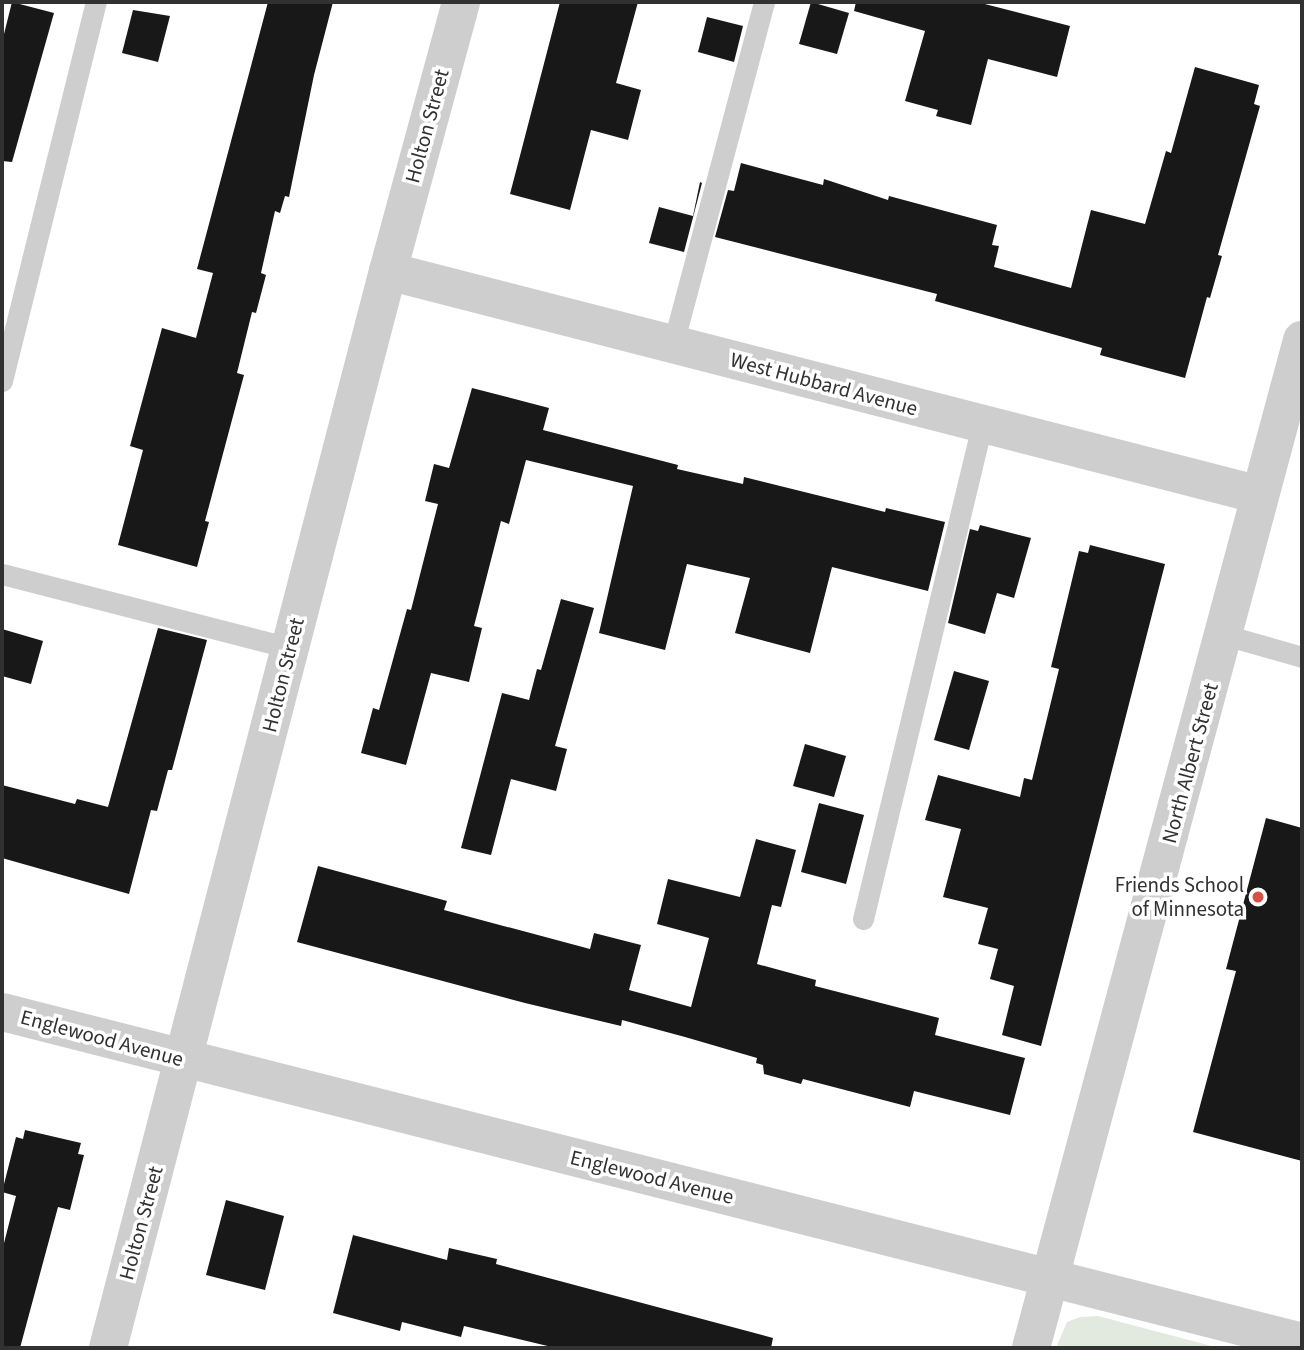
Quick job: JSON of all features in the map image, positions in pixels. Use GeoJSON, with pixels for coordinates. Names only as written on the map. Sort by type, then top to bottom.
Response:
{"type":"FeatureCollection","features":[{"type":"Feature","properties":{"kind":"street","name":"Holton Street"},"geometry":{"type":"LineString","coordinates":[[108,1348],[388,271],[461,2]]}},
{"type":"Feature","properties":{"kind":"street","name":"West Hubbard Avenue"},"geometry":{"type":"LineString","coordinates":[[388,271],[1261,495]]}},
{"type":"Feature","properties":{"kind":"street","name":"North Albert Street"},"geometry":{"type":"LineString","coordinates":[[1031,1348],[1302,340]]}},
{"type":"Feature","properties":{"kind":"street","name":"Englewood Avenue"},"geometry":{"type":"LineString","coordinates":[[2,1012],[1302,1342]]}},
{"type":"Feature","properties":{"kind":"lane"},"geometry":{"type":"LineString","coordinates":[[2,381],[96,2]]}},
{"type":"Feature","properties":{"kind":"lane"},"geometry":{"type":"LineString","coordinates":[[673,344],[764,2]]}},
{"type":"Feature","properties":{"kind":"lane"},"geometry":{"type":"LineString","coordinates":[[863,919],[982,425]]}},
{"type":"Feature","properties":{"kind":"lane"},"geometry":{"type":"LineString","coordinates":[[2,574],[290,648]]}},
{"type":"Feature","properties":{"kind":"lane"},"geometry":{"type":"LineString","coordinates":[[1224,635],[1302,657]]}},
{"type":"Feature","properties":{"kind":"shaded area"},"geometry":{"type":"Polygon","coordinates":[[[1098,1316],[1219,1348],[1056,1348],[1067,1322],[1080,1317],[1098,1316]]]}},
{"type":"Feature","properties":{"kind":"building"},"geometry":{"type":"Polygon","coordinates":[[[12,2],[54,13],[12,162],[2,161],[2,42],[12,2]]]}},
{"type":"Feature","properties":{"kind":"building"},"geometry":{"type":"Polygon","coordinates":[[[268,2],[333,2],[314,75],[289,197],[285,196],[280,213],[275,211],[261,273],[266,275],[256,313],[252,312],[237,373],[244,375],[205,521],[209,522],[197,567],[118,545],[143,450],[130,446],[162,328],[196,338],[213,273],[197,269],[268,2]]]}},
{"type":"Feature","properties":{"kind":"building"},"geometry":{"type":"Polygon","coordinates":[[[560,2],[638,2],[616,83],[641,90],[628,140],[591,130],[570,210],[510,194],[560,2]]]}},
{"type":"Feature","properties":{"kind":"building"},"geometry":{"type":"Polygon","coordinates":[[[811,2],[849,13],[837,54],[799,44],[811,2]]]}},
{"type":"Feature","properties":{"kind":"building"},"geometry":{"type":"Polygon","coordinates":[[[856,2],[977,2],[1070,26],[1057,77],[988,59],[971,125],[936,116],[938,110],[905,101],[925,31],[854,11],[856,2]]]}},
{"type":"Feature","properties":{"kind":"building"},"geometry":{"type":"Polygon","coordinates":[[[133,10],[170,16],[158,62],[122,53],[133,10]]]}},
{"type":"Feature","properties":{"kind":"building"},"geometry":{"type":"Polygon","coordinates":[[[707,17],[743,26],[734,62],[698,52],[707,17]]]}},
{"type":"Feature","properties":{"kind":"building"},"geometry":{"type":"Polygon","coordinates":[[[1195,67],[1259,85],[1254,104],[1260,106],[1218,255],[1222,256],[1210,298],[1207,297],[1185,378],[1100,355],[1102,348],[935,301],[937,294],[715,237],[728,190],[734,191],[741,163],[823,185],[824,179],[888,200],[889,196],[997,225],[992,245],[999,246],[994,267],[1071,288],[1091,210],[1145,224],[1166,151],[1171,153],[1195,67]]]}},
{"type":"Feature","properties":{"kind":"building"},"geometry":{"type":"Polygon","coordinates":[[[700,182],[702,183],[684,252],[649,243],[659,207],[693,216],[700,182]]]}},
{"type":"Feature","properties":{"kind":"building"},"geometry":{"type":"Polygon","coordinates":[[[472,388],[549,408],[543,430],[678,465],[677,469],[743,484],[744,477],[885,512],[886,508],[945,522],[928,591],[832,567],[810,653],[735,633],[750,578],[687,564],[665,650],[599,633],[633,486],[526,460],[509,524],[501,521],[474,626],[482,628],[469,682],[431,673],[406,765],[361,753],[373,708],[379,710],[407,609],[411,610],[438,504],[425,501],[434,464],[449,468],[472,388]]]}},
{"type":"Feature","properties":{"kind":"building"},"geometry":{"type":"Polygon","coordinates":[[[980,525],[1031,538],[1014,598],[997,593],[985,634],[948,623],[970,529],[978,531],[980,525]]]}},
{"type":"Feature","properties":{"kind":"building"},"geometry":{"type":"Polygon","coordinates":[[[1090,545],[1165,564],[1041,1046],[1002,1035],[1014,986],[990,979],[998,949],[978,944],[988,908],[943,897],[961,829],[925,820],[938,775],[1020,797],[1024,778],[1032,780],[1059,669],[1051,667],[1079,551],[1088,553],[1090,545]]]}},
{"type":"Feature","properties":{"kind":"building"},"geometry":{"type":"Polygon","coordinates":[[[561,599],[594,608],[555,746],[567,749],[556,791],[511,779],[491,855],[461,848],[502,693],[529,700],[537,669],[541,670],[561,599]]]}},
{"type":"Feature","properties":{"kind":"building"},"geometry":{"type":"Polygon","coordinates":[[[158,628],[207,640],[172,770],[168,770],[157,811],[151,810],[129,894],[2,858],[2,785],[75,804],[77,799],[108,807],[158,628]]]}},
{"type":"Feature","properties":{"kind":"building"},"geometry":{"type":"Polygon","coordinates":[[[2,629],[43,641],[31,684],[2,676],[2,629]]]}},
{"type":"Feature","properties":{"kind":"building"},"geometry":{"type":"Polygon","coordinates":[[[954,671],[989,681],[969,750],[934,740],[954,671]]]}},
{"type":"Feature","properties":{"kind":"building"},"geometry":{"type":"Polygon","coordinates":[[[805,744],[846,756],[834,797],[793,786],[805,744]]]}},
{"type":"Feature","properties":{"kind":"building"},"geometry":{"type":"Polygon","coordinates":[[[819,803],[864,815],[846,884],[801,872],[819,803]]]}},
{"type":"Feature","properties":{"kind":"building"},"geometry":{"type":"Polygon","coordinates":[[[1266,818],[1302,828],[1302,1161],[1193,1132],[1236,971],[1226,969],[1266,818]]]}},
{"type":"Feature","properties":{"kind":"building"},"geometry":{"type":"Polygon","coordinates":[[[756,839],[796,850],[781,907],[772,905],[757,964],[816,980],[815,986],[939,1018],[935,1035],[1025,1058],[1010,1115],[914,1091],[910,1107],[803,1079],[801,1084],[764,1074],[763,1065],[756,1063],[757,1058],[685,1037],[622,1020],[621,1026],[525,1003],[297,942],[318,866],[447,901],[444,910],[590,949],[594,933],[641,945],[629,990],[691,1007],[709,938],[657,924],[668,879],[740,897],[756,839]]]}},
{"type":"Feature","properties":{"kind":"building"},"geometry":{"type":"Polygon","coordinates":[[[25,1130],[81,1143],[78,1154],[84,1155],[70,1210],[58,1207],[20,1348],[2,1348],[2,1251],[16,1196],[2,1192],[16,1137],[23,1139],[25,1130]]]}},
{"type":"Feature","properties":{"kind":"building"},"geometry":{"type":"Polygon","coordinates":[[[226,1200],[284,1216],[265,1290],[206,1275],[226,1200]]]}},
{"type":"Feature","properties":{"kind":"building"},"geometry":{"type":"Polygon","coordinates":[[[353,1235],[447,1260],[449,1248],[497,1259],[496,1264],[773,1338],[771,1348],[556,1348],[464,1326],[461,1337],[402,1322],[400,1331],[333,1313],[353,1235]]]}},
{"type":"Feature","properties":{"kind":"place","name":"Friends School of Minnesota"},"geometry":{"type":"Point","coordinates":[1258,897]}}]}
